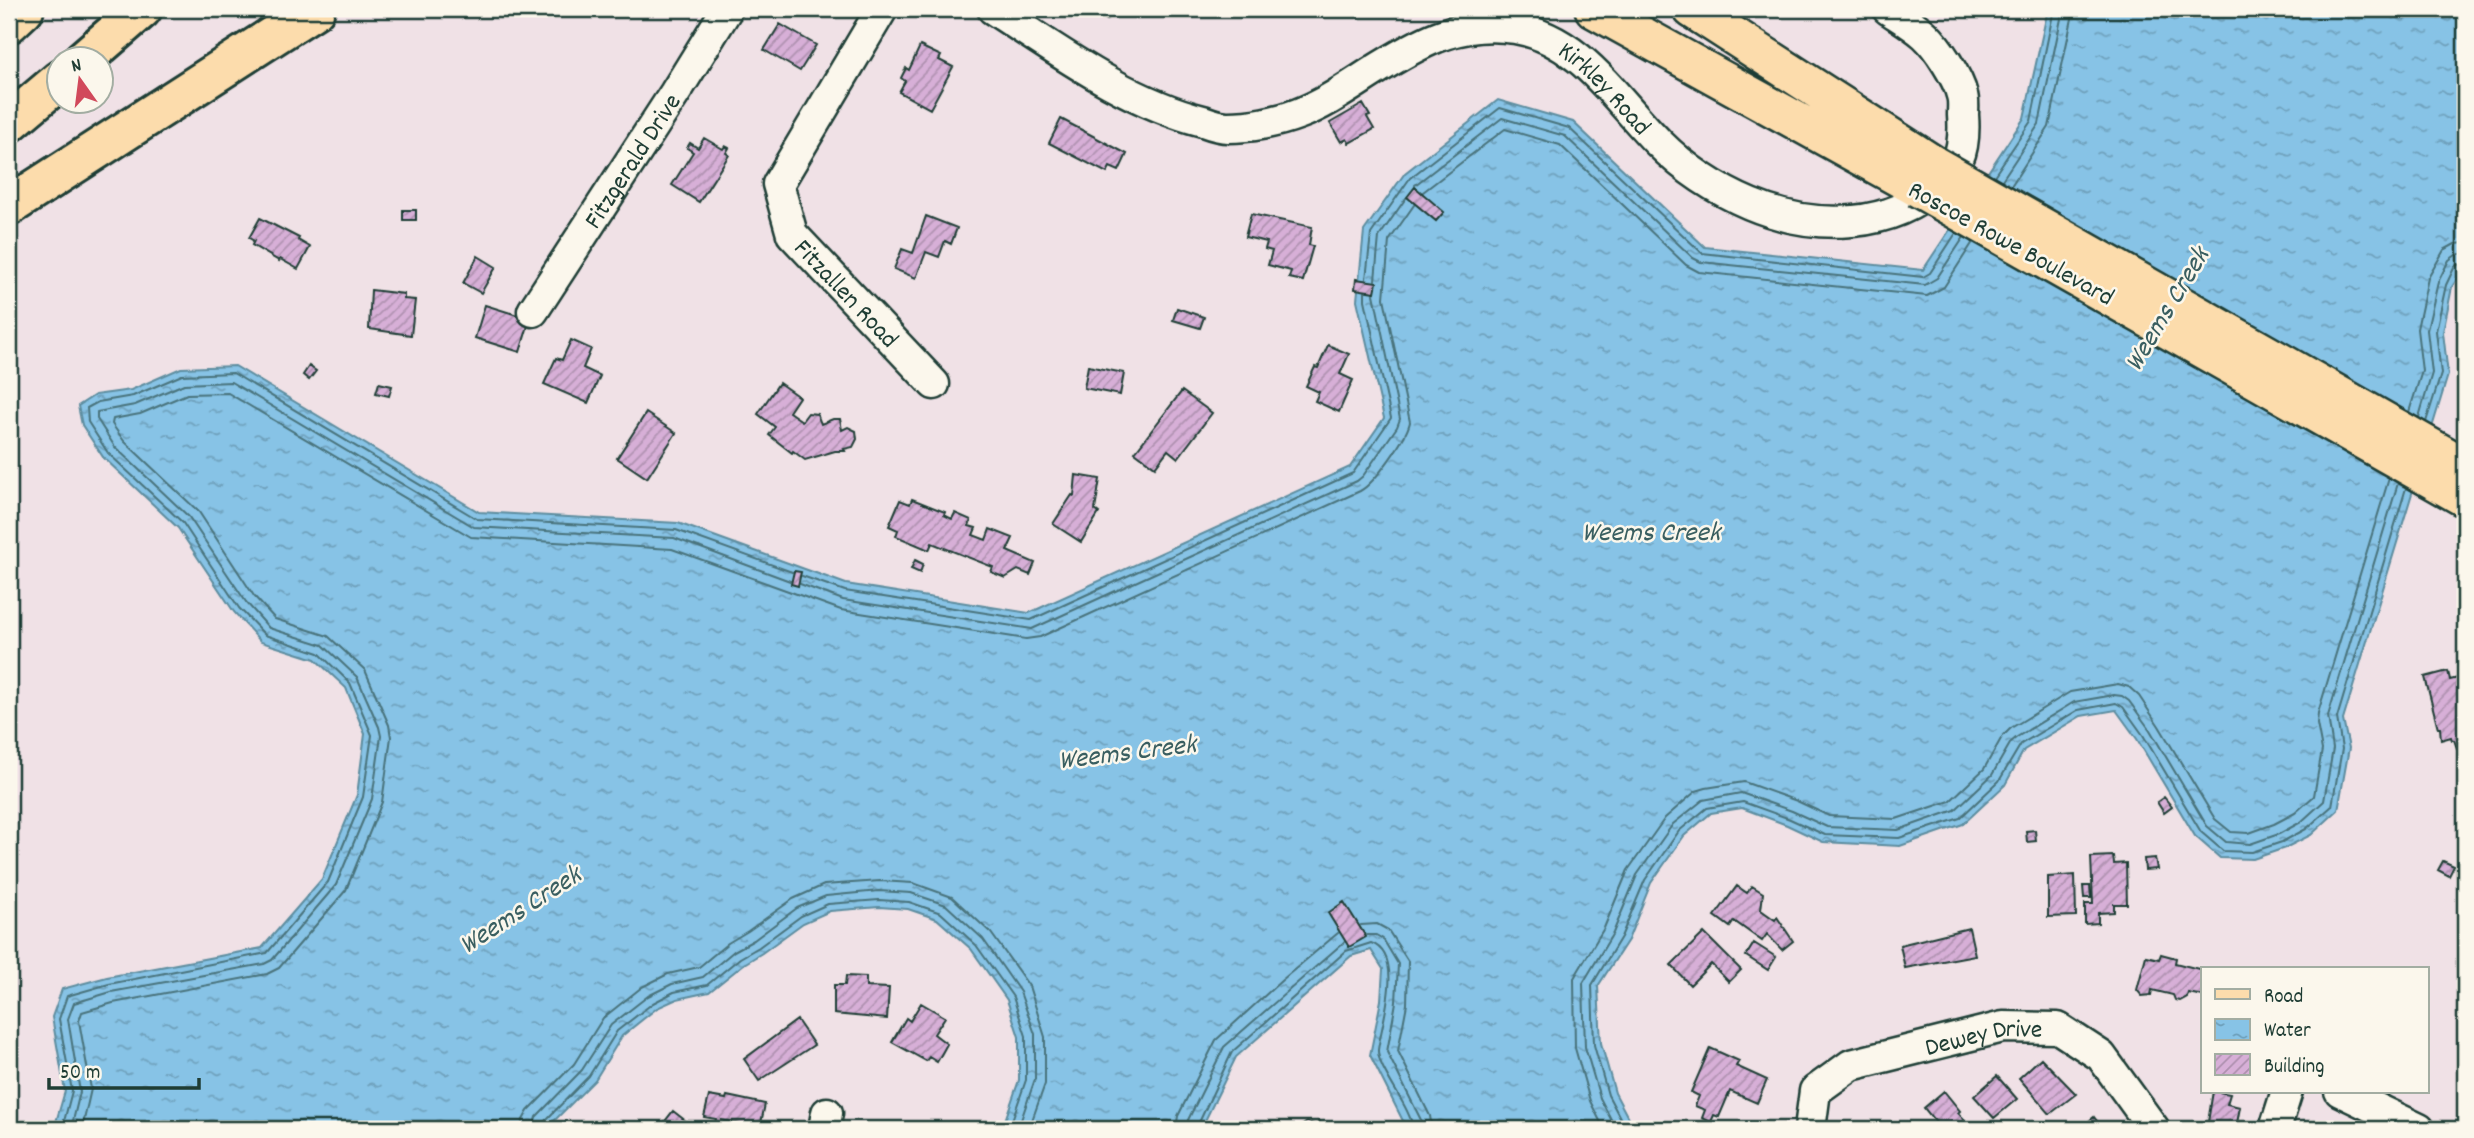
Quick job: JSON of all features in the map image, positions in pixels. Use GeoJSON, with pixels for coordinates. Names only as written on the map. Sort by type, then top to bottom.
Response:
{"type":"FeatureCollection","features":[{"type":"Feature","properties":{"kind":"highway"},"geometry":{"type":"LineString","coordinates":[[9,23],[24,9]]}},
{"type":"Feature","properties":{"kind":"highway"},"geometry":{"type":"LineString","coordinates":[[99,46],[142,9]]}},
{"type":"Feature","properties":{"kind":"highway"},"geometry":{"type":"LineString","coordinates":[[9,205],[295,19],[315,9]]}},
{"type":"Feature","properties":{"kind":"highway"},"geometry":{"type":"LineString","coordinates":[[9,123],[46,92]]}},
{"type":"Feature","properties":{"kind":"main road","name":"Roscoe Rowe Boulevard"},"geometry":{"type":"LineString","coordinates":[[1594,9],[1926,177],[2465,467]]}},
{"type":"Feature","properties":{"kind":"main road","name":"Roscoe Rowe Boulevard"},"geometry":{"type":"LineString","coordinates":[[1692,9],[1926,177],[2465,498]]}},
{"type":"Feature","properties":{"kind":"street","name":"Fitzgerald Drive"},"geometry":{"type":"LineString","coordinates":[[533,311],[676,93],[727,9]]}},
{"type":"Feature","properties":{"kind":"street","name":"Fitzallen Road"},"geometry":{"type":"LineString","coordinates":[[882,9],[778,184],[792,234],[934,384]]}},
{"type":"Feature","properties":{"kind":"street","name":"Kirkley Road"},"geometry":{"type":"LineString","coordinates":[[993,9],[1131,95],[1180,115],[1226,128],[1260,124],[1296,115],[1330,99],[1420,42],[1445,33],[1475,26],[1515,29],[1556,43],[1580,58],[1658,142],[1682,164],[1714,185],[1750,204],[1783,214],[1853,222],[1885,216],[1917,202],[1941,184],[1959,159],[1964,132],[1962,95],[1947,63],[1927,36],[1888,9]]}},
{"type":"Feature","properties":{"kind":"street","name":"Dewey Drive"},"geometry":{"type":"LineString","coordinates":[[1810,1129],[1815,1091],[1851,1065],[2003,1027],[2058,1028],[2101,1056],[2154,1129]]}},
{"type":"Feature","properties":{"kind":"street"},"geometry":{"type":"LineString","coordinates":[[2275,1129],[2287,1092]]}},
{"type":"Feature","properties":{"kind":"street"},"geometry":{"type":"LineString","coordinates":[[2342,1092],[2419,1129]]}},
{"type":"Feature","properties":{"kind":"water","name":"Weems Creek"},"geometry":{"type":"Polygon","coordinates":[[[2048,9],[2465,9],[2465,267],[2452,287],[2443,332],[2448,375],[2343,720],[2349,748],[2338,810],[2311,835],[2253,859],[2220,858],[2195,836],[2137,739],[2116,710],[2081,716],[2024,750],[2005,785],[1963,824],[1900,846],[1823,842],[1742,808],[1711,813],[1684,836],[1651,883],[1628,940],[1598,986],[1601,1043],[1615,1093],[1634,1129],[1407,1129],[1370,1055],[1381,1000],[1383,969],[1371,950],[1351,956],[1236,1057],[1201,1129],[1002,1129],[1019,1080],[1019,1037],[1007,1000],[971,949],[937,919],[908,909],[879,907],[830,911],[803,923],[709,992],[677,999],[657,1008],[622,1036],[595,1080],[546,1129],[54,1129],[65,1091],[52,1017],[62,989],[107,977],[262,948],[322,879],[357,795],[365,734],[346,688],[315,659],[261,642],[234,612],[178,528],[103,457],[82,425],[78,406],[95,395],[131,390],[181,368],[235,366],[479,512],[678,523],[846,584],[1029,613],[1350,467],[1384,418],[1357,300],[1364,231],[1405,173],[1498,100],[1573,122],[1705,247],[1923,270],[2024,118],[2048,9]]]}},
{"type":"Feature","properties":{"kind":"building"},"geometry":{"type":"Polygon","coordinates":[[[1088,9],[1114,9],[1107,20],[1088,9]]]}},
{"type":"Feature","properties":{"kind":"building"},"geometry":{"type":"Polygon","coordinates":[[[780,24],[816,45],[800,71],[764,50],[780,24]]]}},
{"type":"Feature","properties":{"kind":"building"},"geometry":{"type":"Polygon","coordinates":[[[920,46],[941,56],[939,60],[953,67],[930,109],[899,92],[905,81],[901,78],[906,68],[909,70],[920,46]]]}},
{"type":"Feature","properties":{"kind":"building"},"geometry":{"type":"Polygon","coordinates":[[[1363,104],[1374,129],[1349,143],[1347,139],[1341,142],[1330,123],[1363,104]]]}},
{"type":"Feature","properties":{"kind":"building"},"geometry":{"type":"Polygon","coordinates":[[[1061,119],[1127,154],[1119,171],[1110,167],[1107,173],[1049,143],[1061,119]]]}},
{"type":"Feature","properties":{"kind":"building"},"geometry":{"type":"Polygon","coordinates":[[[704,138],[723,149],[725,146],[729,148],[726,153],[729,155],[699,202],[672,185],[693,152],[687,148],[690,143],[698,148],[704,138]]]}},
{"type":"Feature","properties":{"kind":"building"},"geometry":{"type":"Polygon","coordinates":[[[1415,187],[1444,212],[1436,221],[1407,197],[1415,187]]]}},
{"type":"Feature","properties":{"kind":"building"},"geometry":{"type":"Polygon","coordinates":[[[403,210],[416,210],[416,220],[403,220],[403,210]]]}},
{"type":"Feature","properties":{"kind":"building"},"geometry":{"type":"Polygon","coordinates":[[[1251,214],[1312,227],[1309,245],[1313,246],[1303,281],[1289,278],[1291,271],[1268,265],[1272,251],[1265,249],[1267,242],[1245,237],[1251,214]]]}},
{"type":"Feature","properties":{"kind":"building"},"geometry":{"type":"Polygon","coordinates":[[[926,216],[957,228],[951,244],[945,241],[939,257],[926,252],[916,278],[894,269],[902,249],[913,253],[926,216]]]}},
{"type":"Feature","properties":{"kind":"building"},"geometry":{"type":"Polygon","coordinates":[[[260,218],[299,238],[298,240],[310,247],[298,269],[252,245],[254,241],[249,238],[260,218]]]}},
{"type":"Feature","properties":{"kind":"building"},"geometry":{"type":"Polygon","coordinates":[[[478,256],[496,267],[481,293],[463,283],[478,256]]]}},
{"type":"Feature","properties":{"kind":"building"},"geometry":{"type":"Polygon","coordinates":[[[1356,279],[1377,282],[1375,292],[1355,289],[1356,279]]]}},
{"type":"Feature","properties":{"kind":"building"},"geometry":{"type":"Polygon","coordinates":[[[371,290],[404,294],[404,299],[415,300],[411,335],[369,329],[371,290]]]}},
{"type":"Feature","properties":{"kind":"building"},"geometry":{"type":"Polygon","coordinates":[[[485,305],[530,319],[520,352],[475,338],[485,305]]]}},
{"type":"Feature","properties":{"kind":"building"},"geometry":{"type":"Polygon","coordinates":[[[1177,308],[1204,317],[1200,328],[1173,320],[1177,308]]]}},
{"type":"Feature","properties":{"kind":"building"},"geometry":{"type":"Polygon","coordinates":[[[571,340],[591,349],[583,368],[600,376],[588,403],[544,384],[556,358],[562,360],[571,340]]]}},
{"type":"Feature","properties":{"kind":"building"},"geometry":{"type":"Polygon","coordinates":[[[1328,345],[1349,354],[1340,374],[1353,380],[1339,412],[1315,401],[1319,392],[1306,386],[1328,345]]]}},
{"type":"Feature","properties":{"kind":"building"},"geometry":{"type":"Polygon","coordinates":[[[309,366],[316,371],[309,380],[303,375],[309,366]]]}},
{"type":"Feature","properties":{"kind":"building"},"geometry":{"type":"Polygon","coordinates":[[[1088,366],[1124,373],[1120,395],[1084,388],[1088,366]]]}},
{"type":"Feature","properties":{"kind":"building"},"geometry":{"type":"Polygon","coordinates":[[[379,383],[392,386],[389,396],[376,393],[379,383]]]}},
{"type":"Feature","properties":{"kind":"building"},"geometry":{"type":"Polygon","coordinates":[[[779,383],[799,397],[789,412],[802,421],[808,413],[817,414],[821,424],[840,419],[842,430],[848,427],[856,431],[857,439],[853,447],[805,460],[769,435],[775,427],[758,414],[779,383]]]}},
{"type":"Feature","properties":{"kind":"building"},"geometry":{"type":"Polygon","coordinates":[[[1182,391],[1212,413],[1178,458],[1168,450],[1155,467],[1135,452],[1182,391]]]}},
{"type":"Feature","properties":{"kind":"building"},"geometry":{"type":"Polygon","coordinates":[[[646,413],[676,433],[647,478],[617,458],[646,413]]]}},
{"type":"Feature","properties":{"kind":"building"},"geometry":{"type":"Polygon","coordinates":[[[1076,475],[1100,479],[1095,510],[1099,513],[1081,542],[1053,524],[1072,495],[1074,496],[1076,475]]]}},
{"type":"Feature","properties":{"kind":"building"},"geometry":{"type":"Polygon","coordinates":[[[912,499],[945,512],[944,515],[952,519],[955,513],[971,520],[969,526],[976,528],[973,535],[986,540],[990,529],[1013,538],[1007,551],[1035,563],[1030,575],[1018,570],[1005,578],[991,572],[993,567],[932,543],[929,550],[896,536],[898,530],[889,526],[900,500],[910,504],[912,499]]]}},
{"type":"Feature","properties":{"kind":"building"},"geometry":{"type":"Polygon","coordinates":[[[915,560],[923,564],[920,573],[911,569],[915,560]]]}},
{"type":"Feature","properties":{"kind":"building"},"geometry":{"type":"Polygon","coordinates":[[[794,571],[801,572],[798,586],[791,584],[794,571]]]}},
{"type":"Feature","properties":{"kind":"building"},"geometry":{"type":"Polygon","coordinates":[[[2448,671],[2450,680],[2462,677],[2465,688],[2465,746],[2457,748],[2451,737],[2441,740],[2425,677],[2448,671]]]}},
{"type":"Feature","properties":{"kind":"building"},"geometry":{"type":"Polygon","coordinates":[[[2164,797],[2172,807],[2164,813],[2157,802],[2164,797]]]}},
{"type":"Feature","properties":{"kind":"building"},"geometry":{"type":"Polygon","coordinates":[[[2035,830],[2036,841],[2027,842],[2026,831],[2035,830]]]}},
{"type":"Feature","properties":{"kind":"building"},"geometry":{"type":"Polygon","coordinates":[[[2113,856],[2114,864],[2126,863],[2127,904],[2114,904],[2114,912],[2098,913],[2098,923],[2085,924],[2085,904],[2093,904],[2091,857],[2113,856]]]}},
{"type":"Feature","properties":{"kind":"building"},"geometry":{"type":"Polygon","coordinates":[[[2155,858],[2157,869],[2145,870],[2144,859],[2155,858]]]}},
{"type":"Feature","properties":{"kind":"building"},"geometry":{"type":"Polygon","coordinates":[[[2443,861],[2454,866],[2449,876],[2438,870],[2443,861]]]}},
{"type":"Feature","properties":{"kind":"building"},"geometry":{"type":"Polygon","coordinates":[[[2075,875],[2076,916],[2048,917],[2048,877],[2075,875]]]}},
{"type":"Feature","properties":{"kind":"building"},"geometry":{"type":"Polygon","coordinates":[[[1737,886],[1747,893],[1752,886],[1763,893],[1761,910],[1775,920],[1777,917],[1793,941],[1782,950],[1767,934],[1762,941],[1734,921],[1730,927],[1715,916],[1737,886]]]}},
{"type":"Feature","properties":{"kind":"building"},"geometry":{"type":"Polygon","coordinates":[[[2083,886],[2090,886],[2091,898],[2084,898],[2083,886]]]}},
{"type":"Feature","properties":{"kind":"building"},"geometry":{"type":"Polygon","coordinates":[[[1344,902],[1366,937],[1349,947],[1328,913],[1344,902]]]}},
{"type":"Feature","properties":{"kind":"building"},"geometry":{"type":"Polygon","coordinates":[[[1969,928],[1975,955],[1905,968],[1900,945],[1969,928]]]}},
{"type":"Feature","properties":{"kind":"building"},"geometry":{"type":"Polygon","coordinates":[[[1704,933],[1741,970],[1729,982],[1711,964],[1690,985],[1671,965],[1704,933]]]}},
{"type":"Feature","properties":{"kind":"building"},"geometry":{"type":"Polygon","coordinates":[[[1754,943],[1776,957],[1768,970],[1746,956],[1754,943]]]}},
{"type":"Feature","properties":{"kind":"building"},"geometry":{"type":"Polygon","coordinates":[[[2161,954],[2176,958],[2175,963],[2201,970],[2201,996],[2188,993],[2187,997],[2180,1001],[2175,1000],[2173,995],[2152,990],[2151,995],[2142,996],[2137,990],[2146,956],[2159,959],[2161,954]]]}},
{"type":"Feature","properties":{"kind":"building"},"geometry":{"type":"Polygon","coordinates":[[[846,976],[866,977],[866,987],[889,988],[887,1019],[834,1014],[834,985],[845,985],[846,976]]]}},
{"type":"Feature","properties":{"kind":"building"},"geometry":{"type":"Polygon","coordinates":[[[921,1003],[945,1017],[934,1034],[947,1044],[937,1062],[929,1057],[926,1061],[892,1042],[906,1018],[910,1021],[921,1003]]]}},
{"type":"Feature","properties":{"kind":"building"},"geometry":{"type":"Polygon","coordinates":[[[797,1020],[814,1045],[759,1081],[744,1059],[797,1020]]]}},
{"type":"Feature","properties":{"kind":"building"},"geometry":{"type":"Polygon","coordinates":[[[1710,1048],[1739,1061],[1736,1066],[1767,1080],[1757,1103],[1730,1091],[1719,1117],[1714,1115],[1711,1122],[1702,1118],[1705,1110],[1695,1106],[1699,1096],[1691,1092],[1710,1048]]]}},
{"type":"Feature","properties":{"kind":"building"},"geometry":{"type":"Polygon","coordinates":[[[2041,1058],[2076,1094],[2050,1114],[2019,1078],[2041,1058]]]}},
{"type":"Feature","properties":{"kind":"building"},"geometry":{"type":"Polygon","coordinates":[[[1997,1076],[2017,1099],[1994,1118],[1974,1096],[1997,1076]]]}},
{"type":"Feature","properties":{"kind":"building"},"geometry":{"type":"Polygon","coordinates":[[[1944,1091],[1965,1120],[1954,1129],[1941,1129],[1924,1108],[1944,1091]]]}},
{"type":"Feature","properties":{"kind":"building"},"geometry":{"type":"Polygon","coordinates":[[[2213,1092],[2230,1094],[2227,1104],[2240,1107],[2236,1129],[2210,1129],[2211,1122],[2208,1122],[2213,1092]]]}},
{"type":"Feature","properties":{"kind":"building"},"geometry":{"type":"Polygon","coordinates":[[[709,1096],[726,1099],[727,1096],[765,1104],[760,1128],[721,1120],[721,1124],[715,1123],[716,1119],[704,1117],[709,1096]]]}},
{"type":"Feature","properties":{"kind":"building"},"geometry":{"type":"Polygon","coordinates":[[[673,1111],[695,1128],[659,1129],[673,1111]]]}},
{"type":"Feature","properties":{"kind":"building"},"geometry":{"type":"Polygon","coordinates":[[[2094,1117],[2103,1129],[2079,1129],[2094,1117]]]}},
{"type":"Feature","properties":{"kind":"building"},"geometry":{"type":"Polygon","coordinates":[[[1307,1122],[1317,1125],[1318,1122],[1342,1129],[1297,1129],[1307,1122]]]}}]}
